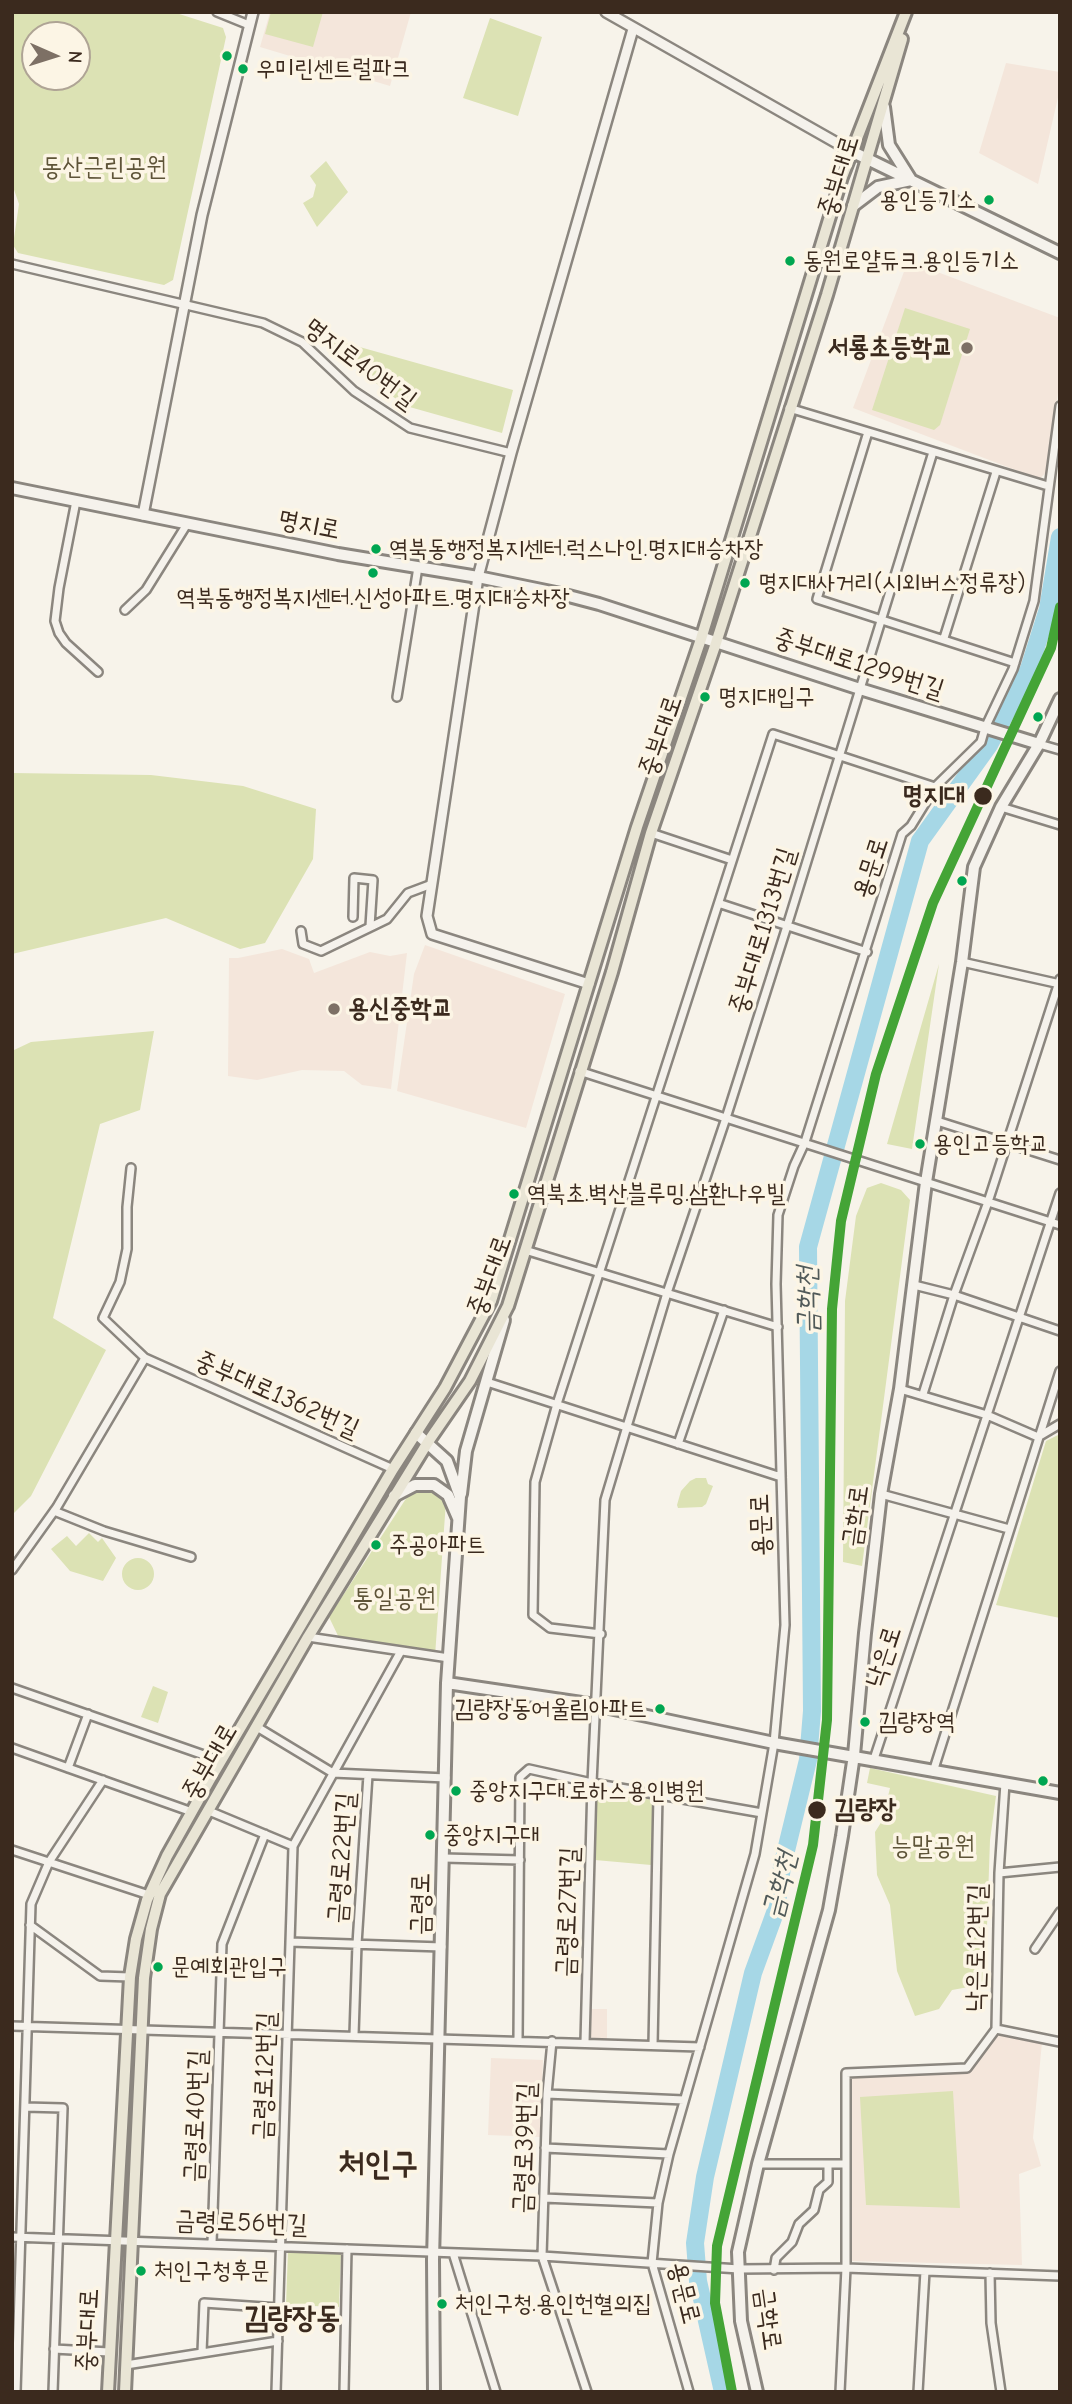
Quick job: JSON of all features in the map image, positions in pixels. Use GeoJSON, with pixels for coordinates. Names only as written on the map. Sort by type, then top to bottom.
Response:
{"type":"FeatureCollection","features":[{"type":"Feature","properties":{"kind":"main road","name":"중부대로"},"geometry":{"type":"LineString","coordinates":[[125,2392],[141,2029],[151,1929],[160,1894],[308,1637],[428,1442],[470,1381],[508,1307],[579,1071],[612,972],[652,833],[827,295],[884,107],[907,12]]}},
{"type":"Feature","properties":{"kind":"main road","name":"중부대로"},"geometry":{"type":"LineString","coordinates":[[108,2392],[130,1977],[136,1939],[149,1895],[191,1812],[393,1469],[445,1388],[491,1301],[637,827],[701,639],[851,151],[907,12]]}},
{"type":"Feature","properties":{"kind":"main road"},"geometry":{"type":"LineString","coordinates":[[884,107],[890,145],[911,180]]}},
{"type":"Feature","properties":{"kind":"main road"},"geometry":{"type":"LineString","coordinates":[[851,151],[1060,253]]}},
{"type":"Feature","properties":{"kind":"main road"},"geometry":{"type":"LineString","coordinates":[[853,206],[878,187],[911,180]]}},
{"type":"Feature","properties":{"kind":"main road","name":"명지로"},"geometry":{"type":"LineString","coordinates":[[12,488],[338,554],[478,577],[599,604],[716,643]]}},
{"type":"Feature","properties":{"kind":"main road","name":"중부대로1299번길"},"geometry":{"type":"LineString","coordinates":[[716,643],[1039,744]]}},
{"type":"Feature","properties":{"kind":"main road","name":"금학로"},"geometry":{"type":"LineString","coordinates":[[757,2392],[741,2321],[735,2268],[758,2164],[829,1910],[854,1755],[881,1494],[900,1389],[926,1182],[962,962],[974,867],[1001,807],[1039,744],[1060,699]]}},
{"type":"Feature","properties":{"kind":"main road"},"geometry":{"type":"LineString","coordinates":[[460,1497],[466,1451],[508,1307]]}},
{"type":"Feature","properties":{"kind":"main road","name":"금령로"},"geometry":{"type":"LineString","coordinates":[[416,1433],[447,1461],[460,1497],[447,1683],[433,2252],[434,2392]]}},
{"type":"Feature","properties":{"kind":"main road"},"geometry":{"type":"LineString","coordinates":[[394,1496],[415,1485],[434,1485],[449,1495],[459,1519]]}},
{"type":"Feature","properties":{"kind":"main road"},"geometry":{"type":"LineString","coordinates":[[447,1683],[595,1704],[778,1743],[1060,1793]]}},
{"type":"Feature","properties":{"kind":"street"},"geometry":{"type":"LineString","coordinates":[[217,12],[249,25]]}},
{"type":"Feature","properties":{"kind":"street"},"geometry":{"type":"LineString","coordinates":[[143,514],[202,215],[253,12]]}},
{"type":"Feature","properties":{"kind":"street"},"geometry":{"type":"LineString","coordinates":[[606,12],[851,151]]}},
{"type":"Feature","properties":{"kind":"street"},"geometry":{"type":"LineString","coordinates":[[589,984],[432,934],[427,916],[478,577],[633,29]]}},
{"type":"Feature","properties":{"kind":"street","name":"명지로40번길"},"geometry":{"type":"LineString","coordinates":[[12,264],[263,323],[302,342],[354,391],[411,428],[511,453]]}},
{"type":"Feature","properties":{"kind":"street","name":"용문로"},"geometry":{"type":"LineString","coordinates":[[690,2392],[652,2263],[658,2203],[669,2154],[755,1854],[778,1743],[785,1625],[776,1284],[778,1215],[805,1142],[867,952],[902,834],[911,825],[935,787],[981,742],[1015,663],[1034,601],[1060,406]]}},
{"type":"Feature","properties":{"kind":"street"},"geometry":{"type":"LineString","coordinates":[[789,408],[1048,486]]}},
{"type":"Feature","properties":{"kind":"street"},"geometry":{"type":"LineString","coordinates":[[868,432],[817,599],[1015,663]]}},
{"type":"Feature","properties":{"kind":"street"},"geometry":{"type":"LineString","coordinates":[[839,755],[933,452]]}},
{"type":"Feature","properties":{"kind":"street"},"geometry":{"type":"LineString","coordinates":[[943,638],[996,472]]}},
{"type":"Feature","properties":{"kind":"street"},"geometry":{"type":"LineString","coordinates":[[76,501],[55,621],[66,643],[98,672]]}},
{"type":"Feature","properties":{"kind":"street"},"geometry":{"type":"LineString","coordinates":[[125,610],[146,590],[187,524]]}},
{"type":"Feature","properties":{"kind":"street"},"geometry":{"type":"LineString","coordinates":[[397,697],[418,567]]}},
{"type":"Feature","properties":{"kind":"street","name":"중부대로1313번길"},"geometry":{"type":"LineString","coordinates":[[601,1634],[550,1628],[533,1615],[535,1482],[557,1404],[721,904],[732,860],[773,734],[935,787]]}},
{"type":"Feature","properties":{"kind":"street"},"geometry":{"type":"LineString","coordinates":[[1039,744],[1060,750]]}},
{"type":"Feature","properties":{"kind":"street","name":"중부대로1313번길"},"geometry":{"type":"LineString","coordinates":[[592,1783],[601,1634],[605,1500],[667,1293],[726,1118],[839,755]]}},
{"type":"Feature","properties":{"kind":"street"},"geometry":{"type":"LineString","coordinates":[[1001,807],[1060,825]]}},
{"type":"Feature","properties":{"kind":"street","name":"중부대로1313번길"},"geometry":{"type":"LineString","coordinates":[[652,833],[732,860]]}},
{"type":"Feature","properties":{"kind":"street"},"geometry":{"type":"LineString","coordinates":[[353,917],[354,868]]}},
{"type":"Feature","properties":{"kind":"street"},"geometry":{"type":"LineString","coordinates":[[354,878],[373,880],[370,926]]}},
{"type":"Feature","properties":{"kind":"street"},"geometry":{"type":"LineString","coordinates":[[301,931],[303,944],[321,951],[387,919],[408,893],[432,884]]}},
{"type":"Feature","properties":{"kind":"street"},"geometry":{"type":"LineString","coordinates":[[721,904],[867,952]]}},
{"type":"Feature","properties":{"kind":"street"},"geometry":{"type":"LineString","coordinates":[[923,1394],[1059,982],[962,962]]}},
{"type":"Feature","properties":{"kind":"street"},"geometry":{"type":"LineString","coordinates":[[579,1071],[1060,1225]]}},
{"type":"Feature","properties":{"kind":"street"},"geometry":{"type":"LineString","coordinates":[[937,1121],[1060,1160]]}},
{"type":"Feature","properties":{"kind":"street","name":"중부대로1362번길"},"geometry":{"type":"LineString","coordinates":[[131,1168],[127,1249],[120,1282],[103,1318],[145,1358],[393,1469]]}},
{"type":"Feature","properties":{"kind":"street","name":"낙은로"},"geometry":{"type":"LineString","coordinates":[[874,1759],[1060,1193]]}},
{"type":"Feature","properties":{"kind":"street"},"geometry":{"type":"LineString","coordinates":[[525,1250],[778,1327]]}},
{"type":"Feature","properties":{"kind":"street"},"geometry":{"type":"LineString","coordinates":[[914,1285],[954,1295],[1060,1331]]}},
{"type":"Feature","properties":{"kind":"street"},"geometry":{"type":"LineString","coordinates":[[678,1444],[724,1310]]}},
{"type":"Feature","properties":{"kind":"street"},"geometry":{"type":"LineString","coordinates":[[12,1570],[54,1511],[145,1358]]}},
{"type":"Feature","properties":{"kind":"street"},"geometry":{"type":"LineString","coordinates":[[933,1772],[1060,1371]]}},
{"type":"Feature","properties":{"kind":"street"},"geometry":{"type":"LineString","coordinates":[[487,1382],[781,1478]]}},
{"type":"Feature","properties":{"kind":"street"},"geometry":{"type":"LineString","coordinates":[[900,1389],[987,1415],[1038,1437]]}},
{"type":"Feature","properties":{"kind":"street"},"geometry":{"type":"LineString","coordinates":[[1038,1437],[1060,1424]]}},
{"type":"Feature","properties":{"kind":"street"},"geometry":{"type":"LineString","coordinates":[[881,1494],[1009,1529]]}},
{"type":"Feature","properties":{"kind":"street"},"geometry":{"type":"LineString","coordinates":[[54,1511],[104,1531],[191,1557]]}},
{"type":"Feature","properties":{"kind":"street"},"geometry":{"type":"LineString","coordinates":[[308,1637],[449,1658]]}},
{"type":"Feature","properties":{"kind":"street","name":"금령로12번길"},"geometry":{"type":"LineString","coordinates":[[276,2392],[293,1846],[401,1651]]}},
{"type":"Feature","properties":{"kind":"street"},"geometry":{"type":"LineString","coordinates":[[12,1688],[221,1761]]}},
{"type":"Feature","properties":{"kind":"street"},"geometry":{"type":"LineString","coordinates":[[68,1768],[88,1714]]}},
{"type":"Feature","properties":{"kind":"street"},"geometry":{"type":"LineString","coordinates":[[257,1727],[333,1773]]}},
{"type":"Feature","properties":{"kind":"street"},"geometry":{"type":"LineString","coordinates":[[12,1748],[191,1812]]}},
{"type":"Feature","properties":{"kind":"street","name":"금령로27번길"},"geometry":{"type":"LineString","coordinates":[[519,2040],[520,1777],[529,1769],[762,1813]]}},
{"type":"Feature","properties":{"kind":"street","name":"금령로22번길"},"geometry":{"type":"LineString","coordinates":[[333,1773],[446,1778]]}},
{"type":"Feature","properties":{"kind":"street","name":"금령로22번길"},"geometry":{"type":"LineString","coordinates":[[354,2035],[368,1775]]}},
{"type":"Feature","properties":{"kind":"street"},"geometry":{"type":"LineString","coordinates":[[16,2392],[17,2237],[25,2107],[31,1904],[50,1862],[103,1780]]}},
{"type":"Feature","properties":{"kind":"street","name":"금령로27번길"},"geometry":{"type":"LineString","coordinates":[[585,2042],[592,1783]]}},
{"type":"Feature","properties":{"kind":"street","name":"낙은로12번길"},"geometry":{"type":"LineString","coordinates":[[996,2029],[999,1874],[1005,1783]]}},
{"type":"Feature","properties":{"kind":"street"},"geometry":{"type":"LineString","coordinates":[[653,2045],[658,1794]]}},
{"type":"Feature","properties":{"kind":"street"},"geometry":{"type":"LineString","coordinates":[[209,1811],[293,1846]]}},
{"type":"Feature","properties":{"kind":"street","name":"금령로40번길"},"geometry":{"type":"LineString","coordinates":[[212,2243],[222,1944],[265,1834]]}},
{"type":"Feature","properties":{"kind":"street"},"geometry":{"type":"LineString","coordinates":[[12,1850],[149,1895]]}},
{"type":"Feature","properties":{"kind":"street","name":"금령로27번길"},"geometry":{"type":"LineString","coordinates":[[444,1858],[520,1860]]}},
{"type":"Feature","properties":{"kind":"street"},"geometry":{"type":"LineString","coordinates":[[999,1874],[1060,1867]]}},
{"type":"Feature","properties":{"kind":"street"},"geometry":{"type":"LineString","coordinates":[[1035,1949],[1060,1912]]}},
{"type":"Feature","properties":{"kind":"street"},"geometry":{"type":"LineString","coordinates":[[30,1925],[100,1976],[130,1977]]}},
{"type":"Feature","properties":{"kind":"street"},"geometry":{"type":"LineString","coordinates":[[290,1942],[442,1947]]}},
{"type":"Feature","properties":{"kind":"street","name":"금령로40번길"},"geometry":{"type":"LineString","coordinates":[[12,2026],[440,2038]]}},
{"type":"Feature","properties":{"kind":"street"},"geometry":{"type":"LineString","coordinates":[[840,2392],[846,2268],[846,2073],[967,2068],[996,2029],[1060,2042]]}},
{"type":"Feature","properties":{"kind":"street"},"geometry":{"type":"LineString","coordinates":[[440,2038],[700,2047]]}},
{"type":"Feature","properties":{"kind":"street","name":"금령로39번길"},"geometry":{"type":"LineString","coordinates":[[542,2256],[547,2094],[552,2041]]}},
{"type":"Feature","properties":{"kind":"street"},"geometry":{"type":"LineString","coordinates":[[547,2094],[684,2100]]}},
{"type":"Feature","properties":{"kind":"street"},"geometry":{"type":"LineString","coordinates":[[25,2107],[63,2108],[53,2392]]}},
{"type":"Feature","properties":{"kind":"street"},"geometry":{"type":"LineString","coordinates":[[545,2148],[669,2154]]}},
{"type":"Feature","properties":{"kind":"street"},"geometry":{"type":"LineString","coordinates":[[12,2151],[23,2152]]}},
{"type":"Feature","properties":{"kind":"street"},"geometry":{"type":"LineString","coordinates":[[758,2164],[846,2164]]}},
{"type":"Feature","properties":{"kind":"street"},"geometry":{"type":"LineString","coordinates":[[774,2270],[776,2258],[792,2242],[799,2224],[814,2210],[819,2190],[828,2182],[828,2164]]}},
{"type":"Feature","properties":{"kind":"street"},"geometry":{"type":"LineString","coordinates":[[544,2198],[658,2203]]}},
{"type":"Feature","properties":{"kind":"street","name":"금령로56번길"},"geometry":{"type":"LineString","coordinates":[[17,2237],[542,2256],[774,2270],[846,2268],[1060,2276]]}},
{"type":"Feature","properties":{"kind":"street"},"geometry":{"type":"LineString","coordinates":[[344,2392],[347,2249]]}},
{"type":"Feature","properties":{"kind":"street"},"geometry":{"type":"LineString","coordinates":[[453,2253],[496,2392]]}},
{"type":"Feature","properties":{"kind":"street"},"geometry":{"type":"LineString","coordinates":[[542,2256],[587,2392]]}},
{"type":"Feature","properties":{"kind":"street"},"geometry":{"type":"LineString","coordinates":[[918,2392],[925,2271]]}},
{"type":"Feature","properties":{"kind":"street"},"geometry":{"type":"LineString","coordinates":[[990,2273],[991,2323],[1000,2392]]}},
{"type":"Feature","properties":{"kind":"street"},"geometry":{"type":"LineString","coordinates":[[202,2352],[204,2303],[279,2308]]}},
{"type":"Feature","properties":{"kind":"street"},"geometry":{"type":"LineString","coordinates":[[126,2365],[278,2341]]}},
{"type":"Feature","properties":{"kind":"street"},"geometry":{"type":"LineString","coordinates":[[54,2349],[109,2352]]}},
{"type":"Feature","properties":{"kind":"shaded area"},"geometry":{"type":"Polygon","coordinates":[[[270,12],[411,12],[390,86],[260,47],[270,12]]]}},
{"type":"Feature","properties":{"kind":"shaded area"},"geometry":{"type":"Polygon","coordinates":[[[1006,63],[1060,72],[1060,89],[1038,184],[979,153],[1006,63]]]}},
{"type":"Feature","properties":{"kind":"shaded area","name":"서룡초등학교"},"geometry":{"type":"Polygon","coordinates":[[[908,261],[1060,318],[1060,378],[1047,472],[1039,479],[853,408],[908,261]]]}},
{"type":"Feature","properties":{"kind":"shaded area"},"geometry":{"type":"Polygon","coordinates":[[[425,945],[565,994],[526,1128],[397,1091],[414,974],[425,945]]]}},
{"type":"Feature","properties":{"kind":"shaded area"},"geometry":{"type":"Polygon","coordinates":[[[282,949],[309,959],[314,973],[370,952],[390,956],[407,953],[391,1089],[362,1085],[344,1071],[302,1070],[257,1080],[228,1076],[229,958],[282,949]]]}},
{"type":"Feature","properties":{"kind":"shaded area"},"geometry":{"type":"Polygon","coordinates":[[[589,2009],[607,2009],[607,2040],[587,2039],[589,2009]]]}},
{"type":"Feature","properties":{"kind":"shaded area"},"geometry":{"type":"Polygon","coordinates":[[[997,2034],[1042,2042],[1033,2138],[1041,2166],[1019,2174],[1022,2265],[851,2261],[851,2078],[967,2072],[997,2034]]]}},
{"type":"Feature","properties":{"kind":"shaded area"},"geometry":{"type":"Polygon","coordinates":[[[491,2058],[543,2060],[540,2137],[488,2135],[491,2058]]]}},
{"type":"Feature","properties":{"kind":"green space","name":"동산근린공원"},"geometry":{"type":"Polygon","coordinates":[[[12,12],[173,12],[223,28],[226,37],[173,280],[164,285],[18,253],[13,245],[19,204],[12,184],[12,12]]]}},
{"type":"Feature","properties":{"kind":"green space"},"geometry":{"type":"Polygon","coordinates":[[[271,12],[323,12],[313,47],[265,34],[271,12]]]}},
{"type":"Feature","properties":{"kind":"green space"},"geometry":{"type":"Polygon","coordinates":[[[490,18],[542,37],[518,116],[463,98],[490,18]]]}},
{"type":"Feature","properties":{"kind":"green space"},"geometry":{"type":"Polygon","coordinates":[[[326,161],[348,192],[317,227],[303,203],[313,197],[316,185],[310,176],[326,161]]]}},
{"type":"Feature","properties":{"kind":"green space"},"geometry":{"type":"Polygon","coordinates":[[[905,308],[970,329],[940,425],[934,430],[872,410],[905,308]]]}},
{"type":"Feature","properties":{"kind":"green space"},"geometry":{"type":"Polygon","coordinates":[[[324,337],[513,390],[502,433],[406,406],[324,337]]]}},
{"type":"Feature","properties":{"kind":"green space"},"geometry":{"type":"Polygon","coordinates":[[[12,773],[151,775],[243,786],[316,809],[313,859],[265,943],[240,949],[166,918],[12,954],[12,773]]]}},
{"type":"Feature","properties":{"kind":"green space"},"geometry":{"type":"Polygon","coordinates":[[[939,964],[912,1149],[887,1144],[939,964]]]}},
{"type":"Feature","properties":{"kind":"green space"},"geometry":{"type":"Polygon","coordinates":[[[154,1031],[140,1110],[100,1124],[53,1318],[106,1350],[31,1496],[12,1515],[12,1051],[31,1042],[154,1031]]]}},
{"type":"Feature","properties":{"kind":"green space"},"geometry":{"type":"Polygon","coordinates":[[[881,1183],[901,1190],[910,1200],[862,1566],[843,1562],[845,1301],[856,1216],[867,1188],[881,1183]]]}},
{"type":"Feature","properties":{"kind":"green space"},"geometry":{"type":"Polygon","coordinates":[[[1060,1434],[1060,1618],[996,1605],[1046,1441],[1060,1434]]]}},
{"type":"Feature","properties":{"kind":"green space"},"geometry":{"type":"Polygon","coordinates":[[[696,1478],[706,1478],[708,1484],[713,1486],[706,1504],[702,1507],[678,1508],[681,1491],[696,1478]]]}},
{"type":"Feature","properties":{"kind":"green space","name":"통일공원"},"geometry":{"type":"Polygon","coordinates":[[[422,1487],[436,1492],[446,1501],[435,1656],[341,1642],[329,1617],[409,1494],[422,1487]]]}},
{"type":"Feature","properties":{"kind":"green space"},"geometry":{"type":"Polygon","coordinates":[[[89,1533],[98,1542],[102,1538],[116,1558],[103,1581],[70,1571],[51,1549],[67,1536],[76,1546],[89,1533]]]}},
{"type":"Feature","properties":{"kind":"green space"},"geometry":{"type":"Polygon","coordinates":[[[138,1558],[149,1563],[154,1574],[149,1585],[138,1590],[127,1585],[122,1574],[127,1563],[138,1558]]]}},
{"type":"Feature","properties":{"kind":"green space"},"geometry":{"type":"Polygon","coordinates":[[[153,1686],[168,1692],[158,1723],[141,1717],[153,1686]]]}},
{"type":"Feature","properties":{"kind":"green space","name":"능말공원"},"geometry":{"type":"Polygon","coordinates":[[[870,1768],[996,1796],[990,1840],[985,1984],[952,1990],[939,2009],[915,2016],[897,1971],[890,1905],[877,1875],[875,1832],[882,1821],[890,1788],[867,1783],[870,1768]]]}},
{"type":"Feature","properties":{"kind":"green space"},"geometry":{"type":"Polygon","coordinates":[[[596,1788],[653,1800],[651,1865],[595,1860],[596,1788]]]}},
{"type":"Feature","properties":{"kind":"green space"},"geometry":{"type":"Polygon","coordinates":[[[953,2091],[960,2208],[866,2205],[860,2097],[953,2091]]]}},
{"type":"Feature","properties":{"kind":"green space"},"geometry":{"type":"Polygon","coordinates":[[[288,2251],[341,2253],[339,2307],[286,2305],[288,2251]]]}},
{"type":"Feature","properties":{"kind":"waterway","name":"금학천"},"geometry":{"type":"LineString","coordinates":[[723,2392],[698,2281],[695,2243],[705,2177],[753,1973],[776,1910],[782,1867],[808,1760],[812,1711],[808,1247],[920,841],[989,745],[1029,669],[1048,609],[1060,537]]}},
{"type":"Feature","properties":{"kind":"transit line"},"geometry":{"type":"LineString","coordinates":[[732,2392],[715,2303],[717,2246],[813,1845],[827,1720],[832,1309],[841,1221],[876,1074],[933,903],[1051,648],[1060,607]]}},
{"type":"Feature","properties":{"kind":"place","name":"우미린센트럴파크"},"geometry":{"type":"Point","coordinates":[243,69]}},
{"type":"Feature","properties":{"kind":"place","name":"용인등기소"},"geometry":{"type":"Point","coordinates":[989,200]}},
{"type":"Feature","properties":{"kind":"place","name":"동원로얄듀크.용인등기소"},"geometry":{"type":"Point","coordinates":[790,261]}},
{"type":"Feature","properties":{"kind":"place","name":"서룡초등학교"},"geometry":{"type":"Point","coordinates":[967,348]}},
{"type":"Feature","properties":{"kind":"place","name":"역북동행정복지센터.럭스나인.명지대승차장"},"geometry":{"type":"Point","coordinates":[376,549]}},
{"type":"Feature","properties":{"kind":"place","name":"역북동행정복지센터.신성아파트.명지대승차장"},"geometry":{"type":"Point","coordinates":[373,573]}},
{"type":"Feature","properties":{"kind":"place","name":"명지대사거리(시외버스정류장)"},"geometry":{"type":"Point","coordinates":[745,583]}},
{"type":"Feature","properties":{"kind":"place","name":"명지대입구"},"geometry":{"type":"Point","coordinates":[705,697]}},
{"type":"Feature","properties":{"kind":"place","name":"명지대"},"geometry":{"type":"Point","coordinates":[983,796]}},
{"type":"Feature","properties":{"kind":"place","name":"용신중학교"},"geometry":{"type":"Point","coordinates":[334,1009]}},
{"type":"Feature","properties":{"kind":"place","name":"용인고등학교"},"geometry":{"type":"Point","coordinates":[920,1144]}},
{"type":"Feature","properties":{"kind":"place","name":"역북초.벽산블루밍.삼환나우빌"},"geometry":{"type":"Point","coordinates":[514,1194]}},
{"type":"Feature","properties":{"kind":"place","name":"주공아파트"},"geometry":{"type":"Point","coordinates":[376,1545]}},
{"type":"Feature","properties":{"kind":"place","name":"김량장동어울림아파트"},"geometry":{"type":"Point","coordinates":[660,1709]}},
{"type":"Feature","properties":{"kind":"place","name":"김량장역"},"geometry":{"type":"Point","coordinates":[865,1722]}},
{"type":"Feature","properties":{"kind":"place","name":"중앙지구대.로하스용인병원"},"geometry":{"type":"Point","coordinates":[456,1791]}},
{"type":"Feature","properties":{"kind":"place","name":"김량장"},"geometry":{"type":"Point","coordinates":[817,1810]}},
{"type":"Feature","properties":{"kind":"place","name":"중앙지구대"},"geometry":{"type":"Point","coordinates":[430,1835]}},
{"type":"Feature","properties":{"kind":"place","name":"문예회관입구"},"geometry":{"type":"Point","coordinates":[158,1967]}},
{"type":"Feature","properties":{"kind":"place","name":"처인구청후문"},"geometry":{"type":"Point","coordinates":[141,2271]}},
{"type":"Feature","properties":{"kind":"place","name":"처인구청.용인헌혈의집"},"geometry":{"type":"Point","coordinates":[442,2304]}},
{"type":"Feature","properties":{"kind":"district","name":"처인구"},"geometry":{"type":"Point","coordinates":[378,2165]}},
{"type":"Feature","properties":{"kind":"district","name":"김량장동"},"geometry":{"type":"Point","coordinates":[292,2319]}}]}
